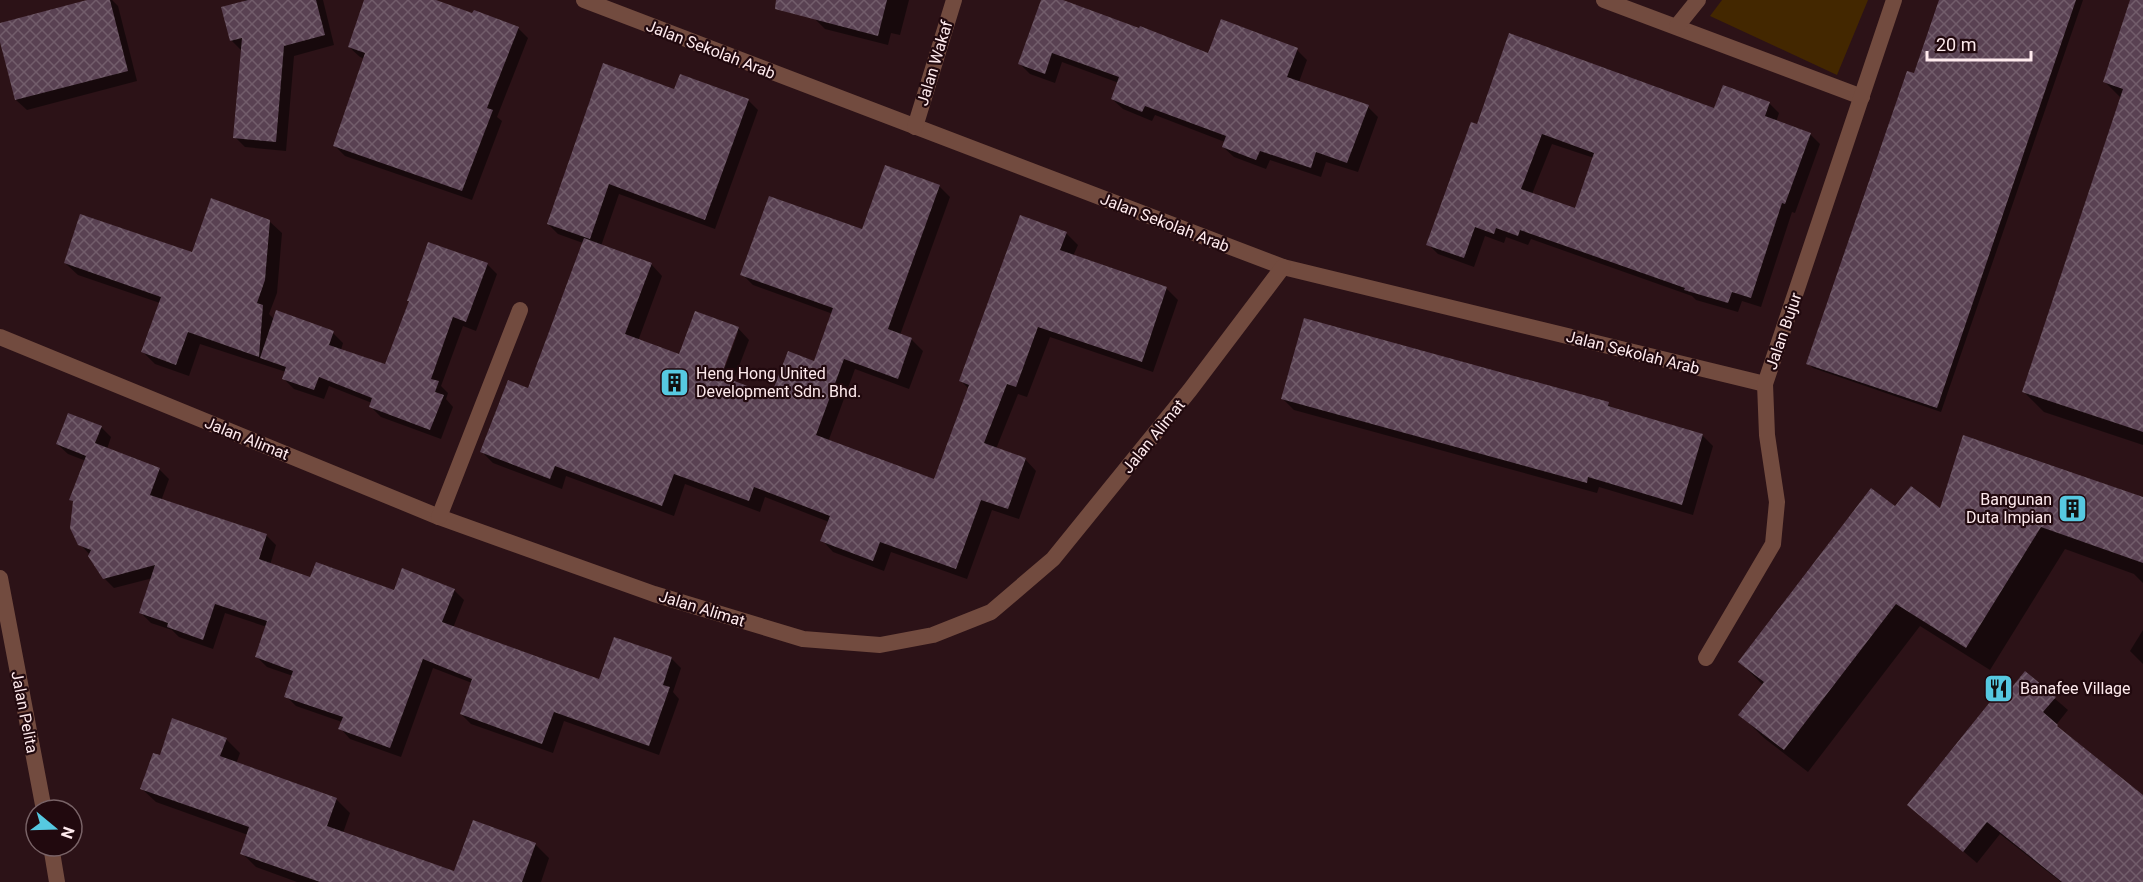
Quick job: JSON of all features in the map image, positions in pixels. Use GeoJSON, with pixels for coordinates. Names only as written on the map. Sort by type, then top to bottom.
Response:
{"type":"FeatureCollection","features":[{"type":"Feature","properties":{"kind":"street","name":"Jalan Sekolah Arab"},"geometry":{"type":"LineString","coordinates":[[584,0],[1282,267],[1765,384]]}},
{"type":"Feature","properties":{"kind":"street","name":"Jalan Wakaf"},"geometry":{"type":"LineString","coordinates":[[915,127],[954,0]]}},
{"type":"Feature","properties":{"kind":"street"},"geometry":{"type":"LineString","coordinates":[[1604,0],[1862,97]]}},
{"type":"Feature","properties":{"kind":"street"},"geometry":{"type":"LineString","coordinates":[[1677,26],[1698,0]]}},
{"type":"Feature","properties":{"kind":"street","name":"Jalan Bujur"},"geometry":{"type":"LineString","coordinates":[[1706,658],[1773,544],[1777,502],[1767,435],[1765,384],[1894,0]]}},
{"type":"Feature","properties":{"kind":"street","name":"Jalan Alimat"},"geometry":{"type":"LineString","coordinates":[[0,338],[439,517],[654,594],[803,639],[880,645],[933,635],[992,612],[1053,559],[1190,390],[1282,267]]}},
{"type":"Feature","properties":{"kind":"street"},"geometry":{"type":"LineString","coordinates":[[439,517],[520,310]]}},
{"type":"Feature","properties":{"kind":"street","name":"Jalan Pelita"},"geometry":{"type":"LineString","coordinates":[[0,578],[42,798]]}},
{"type":"Feature","properties":{"kind":"street"},"geometry":{"type":"LineString","coordinates":[[53,858],[57,882]]}},
{"type":"Feature","properties":{"kind":"shaded area"},"geometry":{"type":"Polygon","coordinates":[[[1722,0],[1868,0],[1837,75],[1710,16],[1722,0]]]}},
{"type":"Feature","properties":{"kind":"building"},"geometry":{"type":"Polygon","coordinates":[[[87,0],[110,0],[128,71],[15,100],[0,42],[0,23],[87,0]]]}},
{"type":"Feature","properties":{"kind":"building"},"geometry":{"type":"Polygon","coordinates":[[[248,0],[316,0],[325,35],[284,46],[276,142],[233,138],[242,38],[230,41],[221,7],[248,0]]]}},
{"type":"Feature","properties":{"kind":"building"},"geometry":{"type":"Polygon","coordinates":[[[364,0],[436,0],[472,13],[474,10],[519,27],[487,108],[493,110],[462,191],[333,146],[365,53],[348,47],[364,0]]]}},
{"type":"Feature","properties":{"kind":"building"},"geometry":{"type":"Polygon","coordinates":[[[776,0],[887,0],[878,36],[775,9],[776,0]]]}},
{"type":"Feature","properties":{"kind":"building"},"geometry":{"type":"Polygon","coordinates":[[[1041,0],[1063,0],[1139,28],[1140,26],[1208,53],[1221,19],[1298,48],[1287,77],[1369,105],[1347,163],[1316,152],[1311,168],[1260,151],[1256,160],[1222,147],[1226,136],[1145,106],[1142,112],[1111,99],[1119,77],[1052,53],[1045,74],[1018,64],[1041,0]]]}},
{"type":"Feature","properties":{"kind":"building"},"geometry":{"type":"Polygon","coordinates":[[[1939,0],[2076,0],[1937,408],[1806,364],[1907,71],[1914,73],[1939,0]]]}},
{"type":"Feature","properties":{"kind":"building"},"geometry":{"type":"Polygon","coordinates":[[[2130,0],[2143,0],[2143,432],[2022,392],[2123,89],[2103,82],[2130,0]]]}},
{"type":"Feature","properties":{"kind":"building"},"geometry":{"type":"Polygon","coordinates":[[[1509,33],[1714,108],[1723,85],[1770,102],[1765,116],[1811,133],[1785,204],[1782,203],[1751,298],[1732,292],[1728,303],[1684,290],[1685,288],[1520,230],[1518,236],[1496,228],[1494,234],[1475,227],[1464,258],[1426,245],[1471,122],[1477,124],[1509,33]],[[1542,134],[1521,189],[1575,208],[1594,153],[1542,134]]]}},
{"type":"Feature","properties":{"kind":"building"},"geometry":{"type":"Polygon","coordinates":[[[603,63],[674,89],[680,74],[749,99],[705,220],[609,184],[590,239],[547,224],[603,63]]]}},
{"type":"Feature","properties":{"kind":"building"},"geometry":{"type":"Polygon","coordinates":[[[885,165],[940,185],[888,329],[912,338],[898,379],[844,359],[816,435],[934,479],[969,385],[959,381],[1020,215],[1067,232],[1060,250],[1167,287],[1142,362],[1038,327],[1016,387],[1007,384],[984,443],[1026,458],[1008,509],[981,500],[956,569],[880,542],[873,561],[820,541],[830,516],[754,487],[749,501],[674,474],[662,506],[555,466],[550,479],[480,452],[508,380],[528,388],[584,238],[652,263],[625,334],[679,354],[695,311],[739,327],[721,376],[771,395],[788,351],[814,361],[833,308],[740,275],[769,196],[862,229],[885,165]]]}},
{"type":"Feature","properties":{"kind":"building"},"geometry":{"type":"Polygon","coordinates":[[[211,198],[270,220],[265,280],[257,303],[263,305],[259,357],[188,332],[176,365],[141,352],[161,297],[64,263],[80,214],[192,252],[211,198]]]}},
{"type":"Feature","properties":{"kind":"building"},"geometry":{"type":"Polygon","coordinates":[[[428,242],[488,263],[466,322],[453,317],[431,379],[439,381],[435,392],[444,395],[430,430],[369,407],[372,398],[319,377],[314,390],[282,379],[286,367],[260,358],[276,310],[334,331],[329,345],[385,364],[428,242]]]}},
{"type":"Feature","properties":{"kind":"building"},"geometry":{"type":"Polygon","coordinates":[[[1304,318],[1609,402],[1608,406],[1703,434],[1682,505],[1588,477],[1587,483],[1281,399],[1304,318]]]}},
{"type":"Feature","properties":{"kind":"building"},"geometry":{"type":"Polygon","coordinates":[[[68,413],[102,426],[95,443],[160,468],[150,495],[267,534],[259,559],[310,577],[316,562],[394,590],[402,568],[455,589],[442,622],[599,679],[614,637],[672,657],[663,685],[670,687],[649,746],[554,712],[542,744],[460,714],[472,679],[423,659],[390,748],[338,729],[343,717],[284,697],[293,671],[255,657],[267,621],[215,604],[203,640],[167,627],[168,623],[139,613],[155,565],[103,579],[88,556],[91,550],[78,545],[70,528],[73,501],[69,500],[86,456],[56,444],[68,413]]]}},
{"type":"Feature","properties":{"kind":"building"},"geometry":{"type":"Polygon","coordinates":[[[1963,435],[2143,497],[2143,563],[2041,527],[1966,648],[1896,604],[1784,750],[1738,715],[1764,682],[1738,662],[1871,488],[1895,506],[1911,486],[1940,508],[1963,435]]]}},
{"type":"Feature","properties":{"kind":"building"},"geometry":{"type":"Polygon","coordinates":[[[2025,671],[2056,697],[2043,712],[2057,726],[2143,795],[2143,882],[2062,882],[1987,822],[1963,852],[1907,805],[2006,682],[2012,687],[2025,671]]]}},
{"type":"Feature","properties":{"kind":"building"},"geometry":{"type":"Polygon","coordinates":[[[172,718],[227,738],[220,756],[337,798],[327,826],[454,871],[473,820],[536,843],[522,882],[320,882],[240,854],[249,827],[140,789],[153,753],[160,755],[172,718]]]}},
{"type":"Feature","properties":{"kind":"place","name":"Heng Hong United Development Sdn. Bhd."},"geometry":{"type":"Point","coordinates":[675,382]}},
{"type":"Feature","properties":{"kind":"place","name":"Bangunan Duta Impian"},"geometry":{"type":"Point","coordinates":[2073,508]}},
{"type":"Feature","properties":{"kind":"place","name":"Banafee Village"},"geometry":{"type":"Point","coordinates":[1999,688]}}]}
